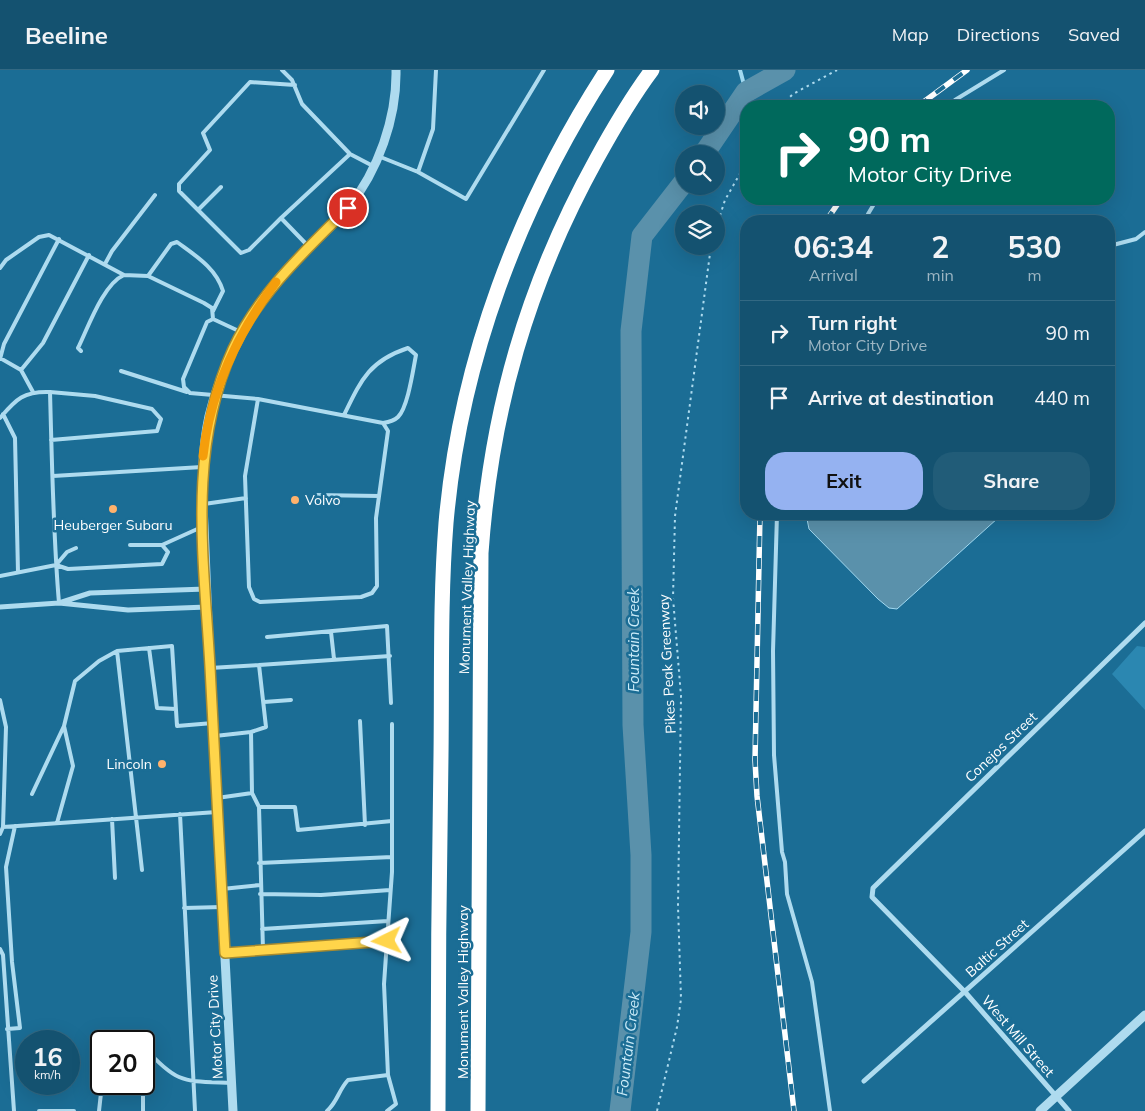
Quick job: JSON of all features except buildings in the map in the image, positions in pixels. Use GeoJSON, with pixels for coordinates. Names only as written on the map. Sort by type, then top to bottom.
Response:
{"type":"FeatureCollection","features":[{"type":"Feature","properties":{"kind":"highway","name":"Monument Valley Highway"},"geometry":{"type":"LineString","coordinates":[[438,1111],[444,551],[457,443],[486,322],[512,247],[555,157],[606,70]]}},
{"type":"Feature","properties":{"kind":"highway","name":"Monument Valley Highway"},"geometry":{"type":"LineString","coordinates":[[478,1111],[481,553],[485,499],[492,450],[513,357],[535,290],[562,226],[586,178],[614,128],[652,70]]}},
{"type":"Feature","properties":{"kind":"street","name":"Motor City Drive"},"geometry":{"type":"LineString","coordinates":[[233,1111],[206,607],[202,468],[210,416],[234,349],[243,332],[280,278],[348,208],[374,167],[385,139],[392,107],[396,70]]}},
{"type":"Feature","properties":{"kind":"street"},"geometry":{"type":"LineString","coordinates":[[60,604],[90,593],[206,589]]}},
{"type":"Feature","properties":{"kind":"street"},"geometry":{"type":"LineString","coordinates":[[0,608],[60,604],[128,610],[206,607]]}},
{"type":"Feature","properties":{"kind":"street","name":"Conejos Street"},"geometry":{"type":"LineString","coordinates":[[874,888],[1145,624]]}},
{"type":"Feature","properties":{"kind":"street","name":"Baltic Street"},"geometry":{"type":"LineString","coordinates":[[864,1081],[1145,831]]}},
{"type":"Feature","properties":{"kind":"street","name":"West Mill Street"},"geometry":{"type":"LineString","coordinates":[[874,888],[872,897],[965,992],[1069,1111]]}},
{"type":"Feature","properties":{"kind":"street"},"geometry":{"type":"LineString","coordinates":[[1040,1111],[1145,1015]]}},
{"type":"Feature","properties":{"kind":"lane"},"geometry":{"type":"LineString","coordinates":[[282,70],[295,85],[302,104],[350,154],[374,167]]}},
{"type":"Feature","properties":{"kind":"lane"},"geometry":{"type":"LineString","coordinates":[[418,172],[433,129],[436,70]]}},
{"type":"Feature","properties":{"kind":"lane"},"geometry":{"type":"LineString","coordinates":[[378,156],[418,172],[466,199],[544,70]]}},
{"type":"Feature","properties":{"kind":"lane"},"geometry":{"type":"LineString","coordinates":[[955,100],[1004,70]]}},
{"type":"Feature","properties":{"kind":"lane"},"geometry":{"type":"LineString","coordinates":[[295,85],[250,82],[203,133],[210,150],[179,184],[179,191],[241,253],[249,250],[350,154]]}},
{"type":"Feature","properties":{"kind":"lane"},"geometry":{"type":"LineString","coordinates":[[198,210],[221,187]]}},
{"type":"Feature","properties":{"kind":"lane"},"geometry":{"type":"LineString","coordinates":[[105,264],[112,250],[155,195]]}},
{"type":"Feature","properties":{"kind":"lane"},"geometry":{"type":"LineString","coordinates":[[281,218],[309,247]]}},
{"type":"Feature","properties":{"kind":"lane"},"geometry":{"type":"LineString","coordinates":[[1115,245],[1136,240],[1145,232]]}},
{"type":"Feature","properties":{"kind":"lane"},"geometry":{"type":"LineString","coordinates":[[0,268],[6,260],[39,237],[49,235],[124,275],[148,276],[204,303],[213,311]]}},
{"type":"Feature","properties":{"kind":"lane"},"geometry":{"type":"LineString","coordinates":[[34,392],[21,370],[0,359],[4,344],[59,239]]}},
{"type":"Feature","properties":{"kind":"lane"},"geometry":{"type":"LineString","coordinates":[[148,276],[171,244],[177,242],[214,272],[220,282],[223,291],[213,311],[213,319]]}},
{"type":"Feature","properties":{"kind":"lane"},"geometry":{"type":"LineString","coordinates":[[21,370],[43,343],[89,255]]}},
{"type":"Feature","properties":{"kind":"lane"},"geometry":{"type":"LineString","coordinates":[[80,349],[108,289],[115,280],[124,275]]}},
{"type":"Feature","properties":{"kind":"lane"},"geometry":{"type":"LineString","coordinates":[[190,393],[184,387],[183,379],[207,322],[213,319],[243,332]]}},
{"type":"Feature","properties":{"kind":"lane"},"geometry":{"type":"LineString","coordinates":[[121,371],[190,393],[258,399],[383,423],[393,421],[400,416],[416,355],[408,348],[380,360],[359,386],[344,415]]}},
{"type":"Feature","properties":{"kind":"lane"},"geometry":{"type":"LineString","coordinates":[[18,572],[15,438],[2,416],[15,400],[34,392],[95,396],[152,409],[161,419],[157,431],[51,440]]}},
{"type":"Feature","properties":{"kind":"lane"},"geometry":{"type":"LineString","coordinates":[[50,392],[56,565],[60,604]]}},
{"type":"Feature","properties":{"kind":"lane"},"geometry":{"type":"LineString","coordinates":[[258,399],[246,476],[246,498],[249,588],[254,598],[260,602],[361,597],[372,593],[377,586],[376,518],[388,431],[383,423]]}},
{"type":"Feature","properties":{"kind":"lane"},"geometry":{"type":"LineString","coordinates":[[53,476],[202,468]]}},
{"type":"Feature","properties":{"kind":"lane"},"geometry":{"type":"LineString","coordinates":[[316,495],[379,496]]}},
{"type":"Feature","properties":{"kind":"lane"},"geometry":{"type":"LineString","coordinates":[[203,504],[246,498]]}},
{"type":"Feature","properties":{"kind":"lane"},"geometry":{"type":"LineString","coordinates":[[777,520],[773,651],[774,755],[782,852],[785,862],[788,894],[812,982],[830,1111]]}},
{"type":"Feature","properties":{"kind":"lane"},"geometry":{"type":"LineString","coordinates":[[130,546],[162,545],[204,526]]}},
{"type":"Feature","properties":{"kind":"lane"},"geometry":{"type":"LineString","coordinates":[[0,576],[56,565],[68,569],[162,564],[168,552],[162,545]]}},
{"type":"Feature","properties":{"kind":"lane"},"geometry":{"type":"LineString","coordinates":[[56,565],[67,552],[76,548]]}},
{"type":"Feature","properties":{"kind":"lane"},"geometry":{"type":"LineString","coordinates":[[267,637],[387,626],[391,703]]}},
{"type":"Feature","properties":{"kind":"lane"},"geometry":{"type":"LineString","coordinates":[[332,632],[334,659]]}},
{"type":"Feature","properties":{"kind":"lane"},"geometry":{"type":"LineString","coordinates":[[32,794],[64,726],[75,681],[99,662],[117,651],[172,646],[177,726],[213,723]]}},
{"type":"Feature","properties":{"kind":"lane"},"geometry":{"type":"LineString","coordinates":[[149,648],[157,708],[176,709]]}},
{"type":"Feature","properties":{"kind":"lane"},"geometry":{"type":"LineString","coordinates":[[117,651],[142,870]]}},
{"type":"Feature","properties":{"kind":"lane"},"geometry":{"type":"LineString","coordinates":[[210,668],[390,656]]}},
{"type":"Feature","properties":{"kind":"lane"},"geometry":{"type":"LineString","coordinates":[[213,736],[251,732],[266,727],[259,665]]}},
{"type":"Feature","properties":{"kind":"lane"},"geometry":{"type":"LineString","coordinates":[[0,700],[6,727],[2,827],[0,834]]}},
{"type":"Feature","properties":{"kind":"lane"},"geometry":{"type":"LineString","coordinates":[[264,702],[291,700]]}},
{"type":"Feature","properties":{"kind":"lane"},"geometry":{"type":"LineString","coordinates":[[360,721],[365,825]]}},
{"type":"Feature","properties":{"kind":"lane"},"geometry":{"type":"LineString","coordinates":[[387,1111],[396,1104],[388,1075],[384,984],[392,857],[392,724]]}},
{"type":"Feature","properties":{"kind":"lane"},"geometry":{"type":"LineString","coordinates":[[57,823],[73,766],[64,726]]}},
{"type":"Feature","properties":{"kind":"lane"},"geometry":{"type":"LineString","coordinates":[[251,732],[252,793],[259,807],[263,950]]}},
{"type":"Feature","properties":{"kind":"lane"},"geometry":{"type":"LineString","coordinates":[[217,798],[252,793]]}},
{"type":"Feature","properties":{"kind":"lane"},"geometry":{"type":"LineString","coordinates":[[259,807],[295,807],[298,830],[392,821]]}},
{"type":"Feature","properties":{"kind":"lane"},"geometry":{"type":"LineString","coordinates":[[2,827],[218,812]]}},
{"type":"Feature","properties":{"kind":"lane"},"geometry":{"type":"LineString","coordinates":[[180,814],[195,1111]]}},
{"type":"Feature","properties":{"kind":"lane"},"geometry":{"type":"LineString","coordinates":[[112,819],[115,878]]}},
{"type":"Feature","properties":{"kind":"lane"},"geometry":{"type":"LineString","coordinates":[[7,1030],[20,1028],[12,962],[6,867],[15,826]]}},
{"type":"Feature","properties":{"kind":"lane"},"geometry":{"type":"LineString","coordinates":[[260,863],[392,857]]}},
{"type":"Feature","properties":{"kind":"lane"},"geometry":{"type":"LineString","coordinates":[[222,889],[260,885]]}},
{"type":"Feature","properties":{"kind":"lane"},"geometry":{"type":"LineString","coordinates":[[260,894],[321,895],[390,890]]}},
{"type":"Feature","properties":{"kind":"lane"},"geometry":{"type":"LineString","coordinates":[[184,908],[222,906]]}},
{"type":"Feature","properties":{"kind":"lane"},"geometry":{"type":"LineString","coordinates":[[262,929],[388,921]]}},
{"type":"Feature","properties":{"kind":"lane"},"geometry":{"type":"LineString","coordinates":[[225,953],[387,941]]}},
{"type":"Feature","properties":{"kind":"lane"},"geometry":{"type":"LineString","coordinates":[[0,949],[3,955],[14,1111]]}},
{"type":"Feature","properties":{"kind":"lane"},"geometry":{"type":"LineString","coordinates":[[155,1059],[177,1078],[195,1082],[231,1083]]}},
{"type":"Feature","properties":{"kind":"lane"},"geometry":{"type":"LineString","coordinates":[[327,1111],[336,1103],[340,1088],[348,1080],[388,1075]]}},
{"type":"Feature","properties":{"kind":"lane"},"geometry":{"type":"LineString","coordinates":[[99,1111],[101,1095]]}},
{"type":"Feature","properties":{"kind":"lane"},"geometry":{"type":"LineString","coordinates":[[143,1095],[143,1111]]}},
{"type":"Feature","properties":{"kind":"lane"},"geometry":{"type":"LineString","coordinates":[[39,1111],[74,1111]]}},
{"type":"Feature","properties":{"kind":"path"},"geometry":{"type":"LineString","coordinates":[[787,100],[793,94],[836,70]]}},
{"type":"Feature","properties":{"kind":"path"},"geometry":{"type":"LineString","coordinates":[[723,205],[740,174]]}},
{"type":"Feature","properties":{"kind":"path","name":"Pikes Peak Greenway"},"geometry":{"type":"LineString","coordinates":[[657,1111],[677,1026],[681,998],[678,906],[681,696],[672,598],[675,516],[710,255]]}},
{"type":"Feature","properties":{"kind":"shaded area"},"geometry":{"type":"Polygon","coordinates":[[[807,520],[996,520],[897,609],[889,608],[878,599],[809,529],[807,520]]]}},
{"type":"Feature","properties":{"kind":"shaded area"},"geometry":{"type":"Polygon","coordinates":[[[1137,646],[1145,647],[1145,710],[1112,674],[1137,646]]]}},
{"type":"Feature","properties":{"kind":"waterway"},"geometry":{"type":"LineString","coordinates":[[740,70],[746,92]]}},
{"type":"Feature","properties":{"kind":"waterway","name":"Fountain Creek"},"geometry":{"type":"LineString","coordinates":[[741,100],[746,92],[785,70]]}},
{"type":"Feature","properties":{"kind":"waterway","name":"Fountain Creek"},"geometry":{"type":"LineString","coordinates":[[710,145],[740,101]]}},
{"type":"Feature","properties":{"kind":"waterway","name":"Fountain Creek"},"geometry":{"type":"LineString","coordinates":[[620,1111],[641,932],[641,855],[633,725],[631,331],[642,236],[675,194]]}},
{"type":"Feature","properties":{"kind":"railway"},"geometry":{"type":"LineString","coordinates":[[926,100],[967,70]]}},
{"type":"Feature","properties":{"kind":"railway"},"geometry":{"type":"LineString","coordinates":[[830,215],[837,205]]}},
{"type":"Feature","properties":{"kind":"railway"},"geometry":{"type":"LineString","coordinates":[[760,520],[755,760],[757,796],[794,1111]]}},
{"type":"Feature","properties":{"kind":"slow traffic"},"geometry":{"type":"LineString","coordinates":[[203,456],[210,416],[218,386],[247,325],[276,282]]}},
{"type":"Feature","properties":{"kind":"place","name":"Volvo"},"geometry":{"type":"Point","coordinates":[295,500]}},
{"type":"Feature","properties":{"kind":"place","name":"Heuberger Subaru"},"geometry":{"type":"Point","coordinates":[113,509]}},
{"type":"Feature","properties":{"kind":"place","name":"Lincoln"},"geometry":{"type":"Point","coordinates":[162,764]}},
{"type":"Feature","properties":{"kind":"route"},"geometry":{"type":"LineString","coordinates":[[348,208],[280,278],[266,296],[234,349],[218,386],[210,416],[202,476],[213,736],[225,953],[387,941]]}}]}
